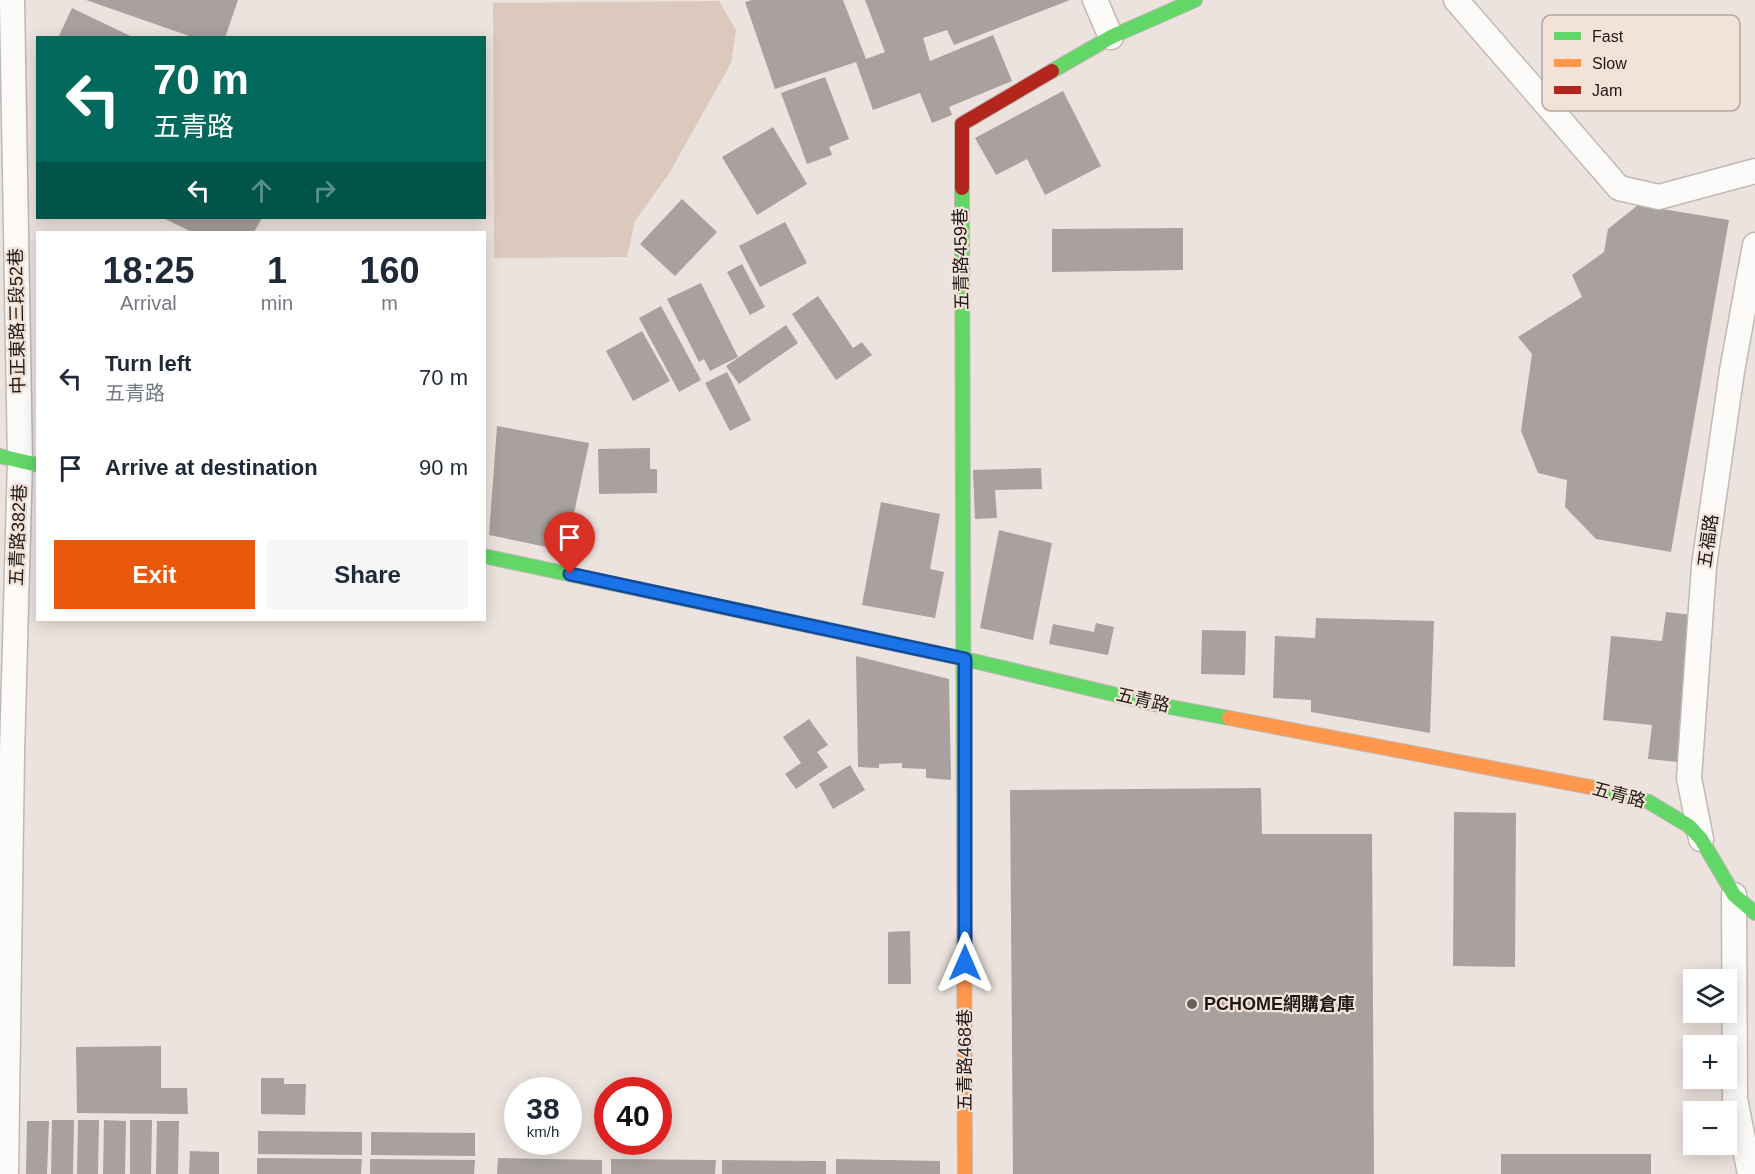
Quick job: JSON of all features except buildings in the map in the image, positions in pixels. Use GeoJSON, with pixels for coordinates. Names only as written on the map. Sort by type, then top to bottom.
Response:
{"type":"FeatureCollection","features":[{"type":"Feature","properties":{"kind":"street","name":"中正東路三段52巷"},"geometry":{"type":"LineString","coordinates":[[12,0],[19,461]]}},
{"type":"Feature","properties":{"kind":"street"},"geometry":{"type":"LineString","coordinates":[[1095,0],[1111,37]]}},
{"type":"Feature","properties":{"kind":"street","name":"五青路459巷"},"geometry":{"type":"LineString","coordinates":[[965,659],[960,148],[962,124],[1111,37],[1195,0]]}},
{"type":"Feature","properties":{"kind":"street"},"geometry":{"type":"LineString","coordinates":[[1456,0],[1542,99]]}},
{"type":"Feature","properties":{"kind":"street"},"geometry":{"type":"LineString","coordinates":[[1552,111],[1619,188],[1659,197],[1755,171]]}},
{"type":"Feature","properties":{"kind":"street","name":"五福路"},"geometry":{"type":"LineString","coordinates":[[1701,839],[1689,778],[1704,566],[1732,370],[1755,245]]}},
{"type":"Feature","properties":{"kind":"street","name":"五青路382巷"},"geometry":{"type":"LineString","coordinates":[[6,1174],[6,753],[19,461]]}},
{"type":"Feature","properties":{"kind":"street","name":"五青路"},"geometry":{"type":"LineString","coordinates":[[486,556],[965,659],[1159,705],[1594,788],[1649,802],[1689,826],[1701,839],[1734,895],[1755,913]]}},
{"type":"Feature","properties":{"kind":"street","name":"五青路468巷"},"geometry":{"type":"LineString","coordinates":[[965,659],[965,1174]]}},
{"type":"Feature","properties":{"kind":"street"},"geometry":{"type":"LineString","coordinates":[[1734,895],[1735,1099],[1750,1174]]}},
{"type":"Feature","properties":{"kind":"shaded area"},"geometry":{"type":"Polygon","coordinates":[[[719,1],[736,30],[731,63],[670,172],[635,221],[627,257],[494,258],[493,3],[719,1]]]}},
{"type":"Feature","properties":{"kind":"traffic: fast"},"geometry":{"type":"LineString","coordinates":[[1052,71],[1111,37],[1195,0]]}},
{"type":"Feature","properties":{"kind":"traffic: fast"},"geometry":{"type":"LineString","coordinates":[[962,188],[964,881]]}},
{"type":"Feature","properties":{"kind":"traffic: fast"},"geometry":{"type":"LineString","coordinates":[[0,456],[36,465]]}},
{"type":"Feature","properties":{"kind":"traffic: fast"},"geometry":{"type":"LineString","coordinates":[[486,556],[965,659],[1159,705],[1229,718]]}},
{"type":"Feature","properties":{"kind":"traffic: fast"},"geometry":{"type":"LineString","coordinates":[[1590,787],[1649,802],[1689,826],[1701,839],[1734,895],[1755,913]]}},
{"type":"Feature","properties":{"kind":"traffic: slow"},"geometry":{"type":"LineString","coordinates":[[1229,718],[1590,787]]}},
{"type":"Feature","properties":{"kind":"traffic: slow"},"geometry":{"type":"LineString","coordinates":[[964,881],[965,1174]]}},
{"type":"Feature","properties":{"kind":"traffic: jam"},"geometry":{"type":"LineString","coordinates":[[962,188],[962,124],[1052,71]]}},
{"type":"Feature","properties":{"kind":"place","name":"PCHOME網購倉庫"},"geometry":{"type":"Point","coordinates":[1192,1004]}},
{"type":"Feature","properties":{"kind":"route"},"geometry":{"type":"LineString","coordinates":[[570,574],[965,659],[965,963]]}}]}
